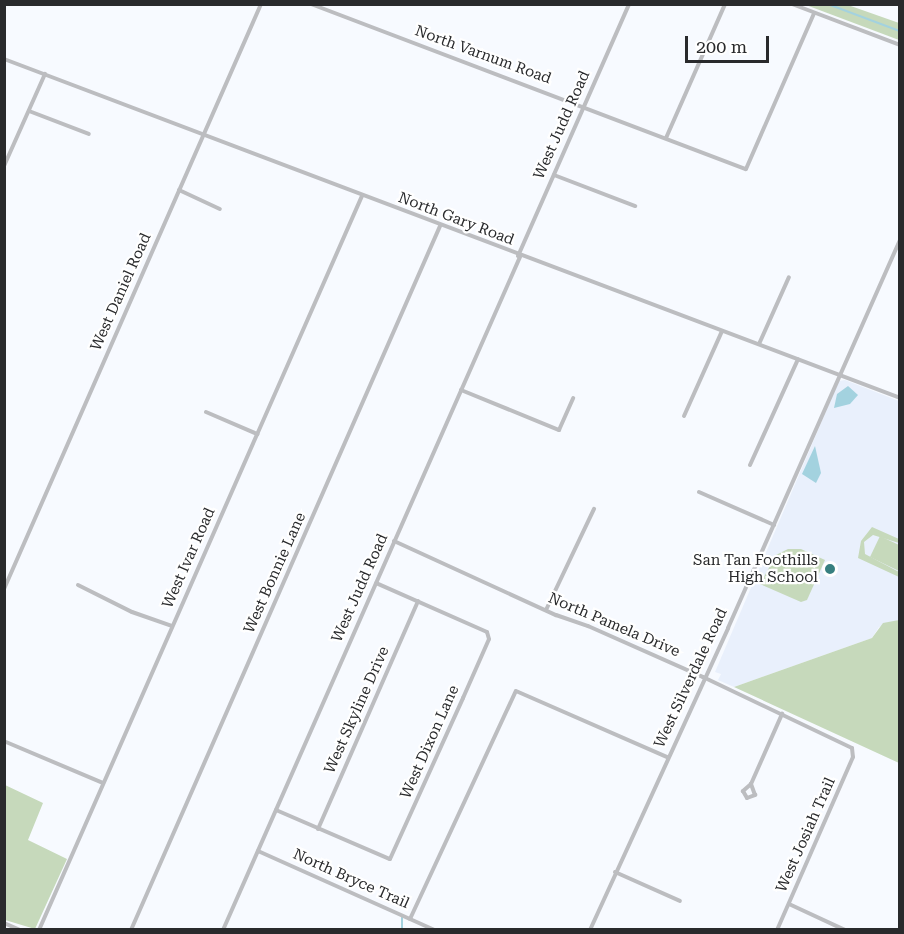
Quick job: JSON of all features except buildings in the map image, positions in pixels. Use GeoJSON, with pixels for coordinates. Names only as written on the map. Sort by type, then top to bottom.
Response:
{"type":"FeatureCollection","features":[{"type":"Feature","properties":{"kind":"street","name":"West Daniel Road"},"geometry":{"type":"LineString","coordinates":[[4,589],[261,4]]}},
{"type":"Feature","properties":{"kind":"street","name":"North Varnum Road"},"geometry":{"type":"LineString","coordinates":[[311,4],[746,169],[814,13]]}},
{"type":"Feature","properties":{"kind":"street","name":"West Judd Road"},"geometry":{"type":"LineString","coordinates":[[223,930],[629,4]]}},
{"type":"Feature","properties":{"kind":"street"},"geometry":{"type":"LineString","coordinates":[[666,138],[725,4]]}},
{"type":"Feature","properties":{"kind":"street"},"geometry":{"type":"LineString","coordinates":[[792,4],[900,45]]}},
{"type":"Feature","properties":{"kind":"street","name":"North Gary Road"},"geometry":{"type":"LineString","coordinates":[[4,59],[519,256],[900,398]]}},
{"type":"Feature","properties":{"kind":"street"},"geometry":{"type":"LineString","coordinates":[[4,166],[45,74]]}},
{"type":"Feature","properties":{"kind":"street"},"geometry":{"type":"LineString","coordinates":[[29,111],[89,134]]}},
{"type":"Feature","properties":{"kind":"street"},"geometry":{"type":"LineString","coordinates":[[554,175],[634,206]]}},
{"type":"Feature","properties":{"kind":"street"},"geometry":{"type":"LineString","coordinates":[[179,190],[220,208]]}},
{"type":"Feature","properties":{"kind":"street","name":"West Ivar Road"},"geometry":{"type":"LineString","coordinates":[[39,930],[362,196]]}},
{"type":"Feature","properties":{"kind":"street","name":"West Bonnie Lane"},"geometry":{"type":"LineString","coordinates":[[131,930],[440,226]]}},
{"type":"Feature","properties":{"kind":"street","name":"West Silverdale Road"},"geometry":{"type":"LineString","coordinates":[[590,930],[774,525],[900,239]]}},
{"type":"Feature","properties":{"kind":"street"},"geometry":{"type":"LineString","coordinates":[[759,345],[789,277]]}},
{"type":"Feature","properties":{"kind":"street"},"geometry":{"type":"LineString","coordinates":[[684,416],[722,331]]}},
{"type":"Feature","properties":{"kind":"street"},"geometry":{"type":"LineString","coordinates":[[750,465],[798,359]]}},
{"type":"Feature","properties":{"kind":"street"},"geometry":{"type":"LineString","coordinates":[[461,390],[559,430],[573,398]]}},
{"type":"Feature","properties":{"kind":"street"},"geometry":{"type":"LineString","coordinates":[[206,412],[257,434]]}},
{"type":"Feature","properties":{"kind":"street"},"geometry":{"type":"LineString","coordinates":[[699,492],[774,525]]}},
{"type":"Feature","properties":{"kind":"street"},"geometry":{"type":"LineString","coordinates":[[546,610],[594,509]]}},
{"type":"Feature","properties":{"kind":"street","name":"North Pamela Drive"},"geometry":{"type":"LineString","coordinates":[[394,541],[546,610],[703,677],[854,750]]}},
{"type":"Feature","properties":{"kind":"street"},"geometry":{"type":"LineString","coordinates":[[376,583],[418,601]]}},
{"type":"Feature","properties":{"kind":"street"},"geometry":{"type":"LineString","coordinates":[[78,585],[132,612],[172,626]]}},
{"type":"Feature","properties":{"kind":"street","name":"West Dixon Lane"},"geometry":{"type":"LineString","coordinates":[[318,829],[390,859],[489,635],[418,601]]}},
{"type":"Feature","properties":{"kind":"street","name":"West Skyline Drive"},"geometry":{"type":"LineString","coordinates":[[318,829],[418,601]]}},
{"type":"Feature","properties":{"kind":"street"},"geometry":{"type":"LineString","coordinates":[[410,919],[516,691],[667,757]]}},
{"type":"Feature","properties":{"kind":"street"},"geometry":{"type":"LineString","coordinates":[[751,784],[782,714]]}},
{"type":"Feature","properties":{"kind":"street"},"geometry":{"type":"LineString","coordinates":[[6,742],[103,783]]}},
{"type":"Feature","properties":{"kind":"street","name":"West Josiah Trail"},"geometry":{"type":"LineString","coordinates":[[777,930],[854,750]]}},
{"type":"Feature","properties":{"kind":"street"},"geometry":{"type":"LineString","coordinates":[[276,810],[318,829]]}},
{"type":"Feature","properties":{"kind":"street","name":"North Bryce Trail"},"geometry":{"type":"LineString","coordinates":[[258,851],[435,930]]}},
{"type":"Feature","properties":{"kind":"street"},"geometry":{"type":"LineString","coordinates":[[615,872],[680,901]]}},
{"type":"Feature","properties":{"kind":"street"},"geometry":{"type":"LineString","coordinates":[[789,904],[845,930]]}},
{"type":"Feature","properties":{"kind":"street"},"geometry":{"type":"LineString","coordinates":[[4,923],[20,930]]}},
{"type":"Feature","properties":{"kind":"shaded area","name":"San Tan Foothills High School"},"geometry":{"type":"Polygon","coordinates":[[[845,380],[899,401],[899,620],[879,627],[872,638],[734,687],[718,680],[721,674],[715,672],[839,381],[845,380]]]}},
{"type":"Feature","properties":{"kind":"green space"},"geometry":{"type":"Polygon","coordinates":[[[806,5],[848,5],[899,23],[899,40],[806,5]]]}},
{"type":"Feature","properties":{"kind":"green space"},"geometry":{"type":"Polygon","coordinates":[[[872,527],[899,539],[899,543],[873,535],[864,542],[865,554],[899,572],[899,577],[858,558],[861,541],[872,527]]]}},
{"type":"Feature","properties":{"kind":"green space"},"geometry":{"type":"Polygon","coordinates":[[[880,536],[899,545],[899,571],[870,557],[880,536]]]}},
{"type":"Feature","properties":{"kind":"green space"},"geometry":{"type":"Polygon","coordinates":[[[788,549],[801,549],[825,560],[807,600],[801,602],[760,584],[776,555],[788,549]]]}},
{"type":"Feature","properties":{"kind":"green space"},"geometry":{"type":"Polygon","coordinates":[[[899,620],[899,763],[734,687],[872,638],[883,623],[899,620]]]}},
{"type":"Feature","properties":{"kind":"green space"},"geometry":{"type":"Polygon","coordinates":[[[5,785],[43,803],[28,840],[67,859],[35,929],[5,920],[5,785]]]}},
{"type":"Feature","properties":{"kind":"water"},"geometry":{"type":"Polygon","coordinates":[[[848,386],[858,395],[850,404],[834,408],[837,394],[848,386]]]}},
{"type":"Feature","properties":{"kind":"water"},"geometry":{"type":"Polygon","coordinates":[[[815,446],[821,473],[816,483],[802,474],[815,446]]]}},
{"type":"Feature","properties":{"kind":"waterway"},"geometry":{"type":"LineString","coordinates":[[828,4],[900,31]]}},
{"type":"Feature","properties":{"kind":"waterway"},"geometry":{"type":"LineString","coordinates":[[402,918],[402,930]]}},
{"type":"Feature","properties":{"kind":"place","name":"San Tan Foothills High School"},"geometry":{"type":"Point","coordinates":[830,569]}}]}
